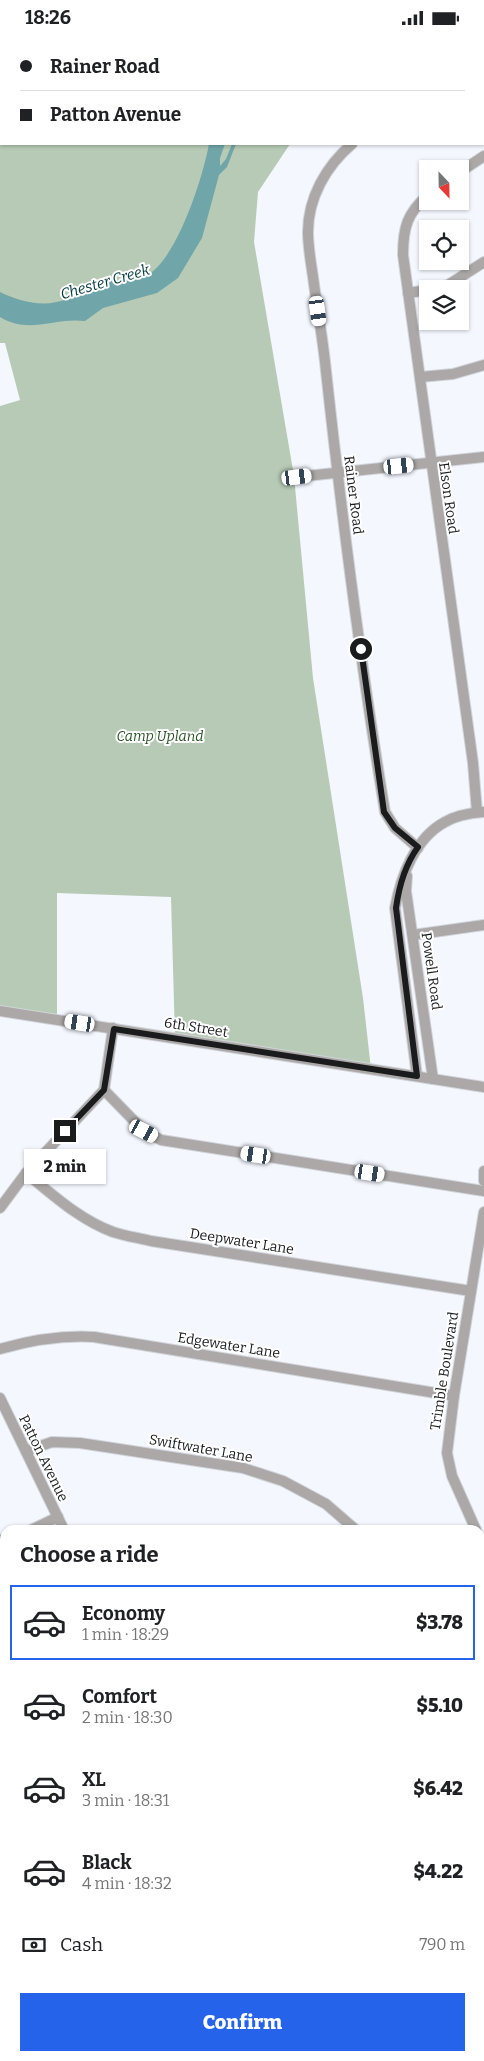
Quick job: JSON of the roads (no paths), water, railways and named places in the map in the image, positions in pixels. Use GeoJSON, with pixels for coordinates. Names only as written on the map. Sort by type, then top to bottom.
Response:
{"type":"FeatureCollection","features":[{"type":"Feature","properties":{"kind":"street","name":"Rainer Road"},"geometry":{"type":"LineString","coordinates":[[351,145],[339,155],[316,193],[308,232],[337,473],[384,812],[395,828],[418,847]]}},
{"type":"Feature","properties":{"kind":"street"},"geometry":{"type":"LineString","coordinates":[[469,166],[484,156]]}},
{"type":"Feature","properties":{"kind":"street","name":"Elson Road"},"geometry":{"type":"LineString","coordinates":[[419,203],[407,221],[403,239],[408,293],[430,463],[481,812]]}},
{"type":"Feature","properties":{"kind":"street"},"geometry":{"type":"LineString","coordinates":[[456,280],[484,262]]}},
{"type":"Feature","properties":{"kind":"street"},"geometry":{"type":"LineString","coordinates":[[408,293],[419,291]]}},
{"type":"Feature","properties":{"kind":"street"},"geometry":{"type":"LineString","coordinates":[[420,377],[452,374],[484,365]]}},
{"type":"Feature","properties":{"kind":"street"},"geometry":{"type":"LineString","coordinates":[[297,477],[484,457]]}},
{"type":"Feature","properties":{"kind":"street","name":"Powell Road"},"geometry":{"type":"LineString","coordinates":[[417,1076],[396,908],[399,889],[418,847],[430,833],[446,821],[481,812]]}},
{"type":"Feature","properties":{"kind":"street","name":"Powell Road"},"geometry":{"type":"LineString","coordinates":[[407,868],[406,891],[434,1079]]}},
{"type":"Feature","properties":{"kind":"street"},"geometry":{"type":"LineString","coordinates":[[413,935],[484,925]]}},
{"type":"Feature","properties":{"kind":"street","name":"6th Street"},"geometry":{"type":"LineString","coordinates":[[0,1011],[484,1087]]}},
{"type":"Feature","properties":{"kind":"street"},"geometry":{"type":"LineString","coordinates":[[0,1208],[26,1173],[104,1090],[114,1029]]}},
{"type":"Feature","properties":{"kind":"street"},"geometry":{"type":"LineString","coordinates":[[104,1090],[144,1131],[161,1140],[484,1191]]}},
{"type":"Feature","properties":{"kind":"street"},"geometry":{"type":"LineString","coordinates":[[484,1171],[484,1181]]}},
{"type":"Feature","properties":{"kind":"street","name":"Deepwater Lane"},"geometry":{"type":"LineString","coordinates":[[26,1173],[67,1207],[89,1221],[114,1232],[151,1241],[471,1291]]}},
{"type":"Feature","properties":{"kind":"street","name":"Trimble Boulevard"},"geometry":{"type":"LineString","coordinates":[[474,1525],[452,1475],[447,1453],[454,1396],[484,1212]]}},
{"type":"Feature","properties":{"kind":"street","name":"Edgewater Lane"},"geometry":{"type":"LineString","coordinates":[[0,1349],[38,1339],[70,1335],[94,1337],[454,1396]]}},
{"type":"Feature","properties":{"kind":"street","name":"Patton Avenue"},"geometry":{"type":"LineString","coordinates":[[0,1398],[62,1525]]}},
{"type":"Feature","properties":{"kind":"street","name":"Swiftwater Lane"},"geometry":{"type":"LineString","coordinates":[[26,1451],[52,1442],[80,1443],[243,1468],[283,1481],[326,1504],[350,1525]]}},
{"type":"Feature","properties":{"kind":"street"},"geometry":{"type":"LineString","coordinates":[[41,1525],[58,1517]]}},
{"type":"Feature","properties":{"kind":"water"},"geometry":{"type":"Polygon","coordinates":[[[209,145],[225,145],[220,158],[220,166],[226,159],[232,145],[236,145],[227,167],[219,175],[202,238],[178,278],[157,293],[103,308],[85,321],[73,320],[21,325],[0,317],[0,292],[16,299],[33,303],[50,303],[67,299],[87,288],[113,280],[127,281],[146,276],[157,267],[178,236],[195,196],[209,145]]]}},
{"type":"Feature","properties":{"kind":"water label","name":"Chester Creek"},"geometry":{"type":"Point","coordinates":[105,282]}},
{"type":"Feature","properties":{"kind":"park label","name":"Camp Upland"},"geometry":{"type":"Point","coordinates":[160,736]}}]}
